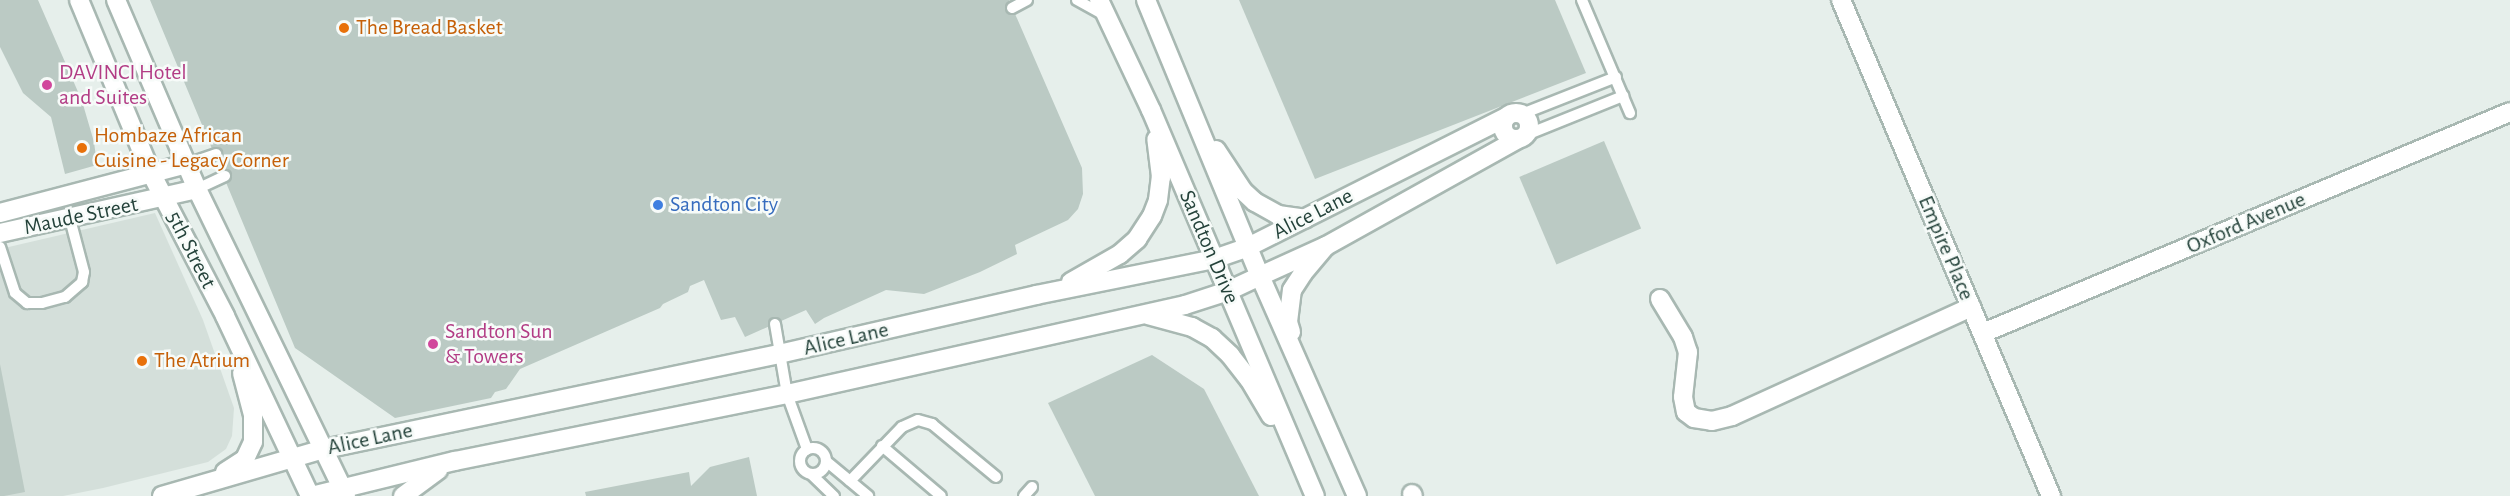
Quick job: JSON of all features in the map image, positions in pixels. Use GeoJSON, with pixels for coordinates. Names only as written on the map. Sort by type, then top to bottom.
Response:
{"type":"FeatureCollection","features":[{"type":"Feature","properties":{"kind":"street","name":"5th Street"},"geometry":{"type":"LineString","coordinates":[[80,0],[151,174],[225,316],[310,496]]}},
{"type":"Feature","properties":{"kind":"street","name":"5th Street"},"geometry":{"type":"LineString","coordinates":[[116,0],[197,189],[344,493]]}},
{"type":"Feature","properties":{"kind":"street","name":"Sandton Drive"},"geometry":{"type":"LineString","coordinates":[[1146,0],[1191,114],[1357,496]]}},
{"type":"Feature","properties":{"kind":"street","name":"Empire Place"},"geometry":{"type":"LineString","coordinates":[[1841,0],[2052,496]]}},
{"type":"Feature","properties":{"kind":"street","name":"Sandton Drive"},"geometry":{"type":"LineString","coordinates":[[1103,8],[1151,110],[1315,495]]}},
{"type":"Feature","properties":{"kind":"street"},"geometry":{"type":"LineString","coordinates":[[1036,295],[1074,281],[1120,254],[1137,239],[1152,216],[1158,200],[1161,177],[1151,110]]}},
{"type":"Feature","properties":{"kind":"street","name":"Oxford Avenue"},"geometry":{"type":"LineString","coordinates":[[1983,333],[2510,112]]}},
{"type":"Feature","properties":{"kind":"street"},"geometry":{"type":"LineString","coordinates":[[1191,114],[1239,184],[1255,202],[1278,215],[1305,219]]}},
{"type":"Feature","properties":{"kind":"street"},"geometry":{"type":"LineString","coordinates":[[1514,115],[1529,123],[1522,137]]}},
{"type":"Feature","properties":{"kind":"street","name":"Alice Lane"},"geometry":{"type":"LineString","coordinates":[[162,496],[324,449],[779,354],[1036,295],[1214,258],[1248,247],[1514,115]]}},
{"type":"Feature","properties":{"kind":"street","name":"Alice Lane"},"geometry":{"type":"LineString","coordinates":[[310,496],[344,493],[455,461],[787,393],[1143,314],[1228,291],[1326,246],[1522,137]]}},
{"type":"Feature","properties":{"kind":"street","name":"Maude Street"},"geometry":{"type":"LineString","coordinates":[[0,213],[187,164]]}},
{"type":"Feature","properties":{"kind":"street","name":"Maude Street"},"geometry":{"type":"LineString","coordinates":[[0,233],[197,189]]}},
{"type":"Feature","properties":{"kind":"street"},"geometry":{"type":"LineString","coordinates":[[1304,374],[1288,322],[1289,306],[1297,281],[1326,246]]}},
{"type":"Feature","properties":{"kind":"street"},"geometry":{"type":"LineString","coordinates":[[1660,298],[1683,337],[1688,352],[1683,397],[1686,412],[1694,418],[1712,421],[1732,416],[1971,307]]}},
{"type":"Feature","properties":{"kind":"street"},"geometry":{"type":"LineString","coordinates":[[1143,314],[1192,327],[1212,338],[1230,355],[1249,380],[1315,495]]}},
{"type":"Feature","properties":{"kind":"street"},"geometry":{"type":"LineString","coordinates":[[183,491],[235,468],[245,459],[253,442],[251,409],[225,316]]}},
{"type":"Feature","properties":{"kind":"street"},"geometry":{"type":"LineString","coordinates":[[403,496],[424,478],[455,461]]}},
{"type":"Feature","properties":{"kind":"lane"},"geometry":{"type":"LineString","coordinates":[[1012,8],[1027,0]]}},
{"type":"Feature","properties":{"kind":"lane"},"geometry":{"type":"LineString","coordinates":[[1077,0],[1103,8]]}},
{"type":"Feature","properties":{"kind":"lane"},"geometry":{"type":"LineString","coordinates":[[1582,0],[1630,113]]}},
{"type":"Feature","properties":{"kind":"lane"},"geometry":{"type":"LineString","coordinates":[[1514,115],[1616,77]]}},
{"type":"Feature","properties":{"kind":"lane"},"geometry":{"type":"LineString","coordinates":[[1522,137],[1623,96]]}},
{"type":"Feature","properties":{"kind":"lane"},"geometry":{"type":"LineString","coordinates":[[187,164],[216,154]]}},
{"type":"Feature","properties":{"kind":"lane"},"geometry":{"type":"LineString","coordinates":[[197,189],[225,176]]}},
{"type":"Feature","properties":{"kind":"lane"},"geometry":{"type":"LineString","coordinates":[[0,247],[15,293],[27,303],[42,303],[65,297],[82,282],[84,272],[70,219]]}},
{"type":"Feature","properties":{"kind":"lane"},"geometry":{"type":"LineString","coordinates":[[775,324],[787,393],[807,449]]}},
{"type":"Feature","properties":{"kind":"lane"},"geometry":{"type":"LineString","coordinates":[[850,481],[902,427],[918,420],[932,424],[996,477]]}},
{"type":"Feature","properties":{"kind":"lane"},"geometry":{"type":"LineString","coordinates":[[834,496],[811,474],[803,471],[800,464],[801,455],[807,449],[820,450],[826,461],[868,496]]}},
{"type":"Feature","properties":{"kind":"lane"},"geometry":{"type":"LineString","coordinates":[[879,449],[941,496]]}},
{"type":"Feature","properties":{"kind":"lane"},"geometry":{"type":"LineString","coordinates":[[811,474],[823,470],[826,461]]}},
{"type":"Feature","properties":{"kind":"shaded area"},"geometry":{"type":"Polygon","coordinates":[[[155,213],[203,320],[234,408],[232,436],[226,449],[208,462],[103,488],[63,496],[0,496],[0,249],[155,213]]]}},
{"type":"Feature","properties":{"kind":"building","name":"DAVINCI Hotel and Suites"},"geometry":{"type":"Polygon","coordinates":[[[0,0],[38,0],[82,101],[94,142],[97,165],[65,174],[51,117],[23,93],[0,47],[0,0]]]}},
{"type":"Feature","properties":{"kind":"building","name":"Sandton City"},"geometry":{"type":"Polygon","coordinates":[[[150,0],[1009,0],[1082,168],[1083,194],[1078,209],[1068,220],[1015,245],[1017,254],[980,272],[924,294],[886,290],[815,324],[806,310],[745,337],[735,317],[721,320],[704,280],[690,286],[688,292],[663,304],[660,308],[520,369],[506,389],[495,392],[491,398],[395,418],[295,348],[150,0]]]}},
{"type":"Feature","properties":{"kind":"building"},"geometry":{"type":"Polygon","coordinates":[[[1239,0],[1555,0],[1586,73],[1315,179],[1239,0]]]}},
{"type":"Feature","properties":{"kind":"building"},"geometry":{"type":"Polygon","coordinates":[[[1604,141],[1641,228],[1556,264],[1519,177],[1604,141]]]}},
{"type":"Feature","properties":{"kind":"building"},"geometry":{"type":"Polygon","coordinates":[[[1152,355],[1204,389],[1259,496],[1095,496],[1048,403],[1152,355]]]}},
{"type":"Feature","properties":{"kind":"building"},"geometry":{"type":"Polygon","coordinates":[[[0,364],[25,492],[4,496],[0,496],[0,364]]]}},
{"type":"Feature","properties":{"kind":"building"},"geometry":{"type":"Polygon","coordinates":[[[749,457],[757,496],[586,496],[585,492],[689,472],[691,486],[710,467],[749,457]]]}},
{"type":"Feature","properties":{"kind":"place","name":"The Bread Basket"},"geometry":{"type":"Point","coordinates":[344,28]}},
{"type":"Feature","properties":{"kind":"place","name":"DAVINCI Hotel and Suites"},"geometry":{"type":"Point","coordinates":[47,85]}},
{"type":"Feature","properties":{"kind":"place","name":"Hombaze African Cuisine - Legacy Corner"},"geometry":{"type":"Point","coordinates":[82,148]}},
{"type":"Feature","properties":{"kind":"place","name":"Sandton City"},"geometry":{"type":"Point","coordinates":[658,205]}},
{"type":"Feature","properties":{"kind":"place","name":"Sandton Sun & Towers"},"geometry":{"type":"Point","coordinates":[433,344]}},
{"type":"Feature","properties":{"kind":"place","name":"The Atrium"},"geometry":{"type":"Point","coordinates":[142,361]}}]}
